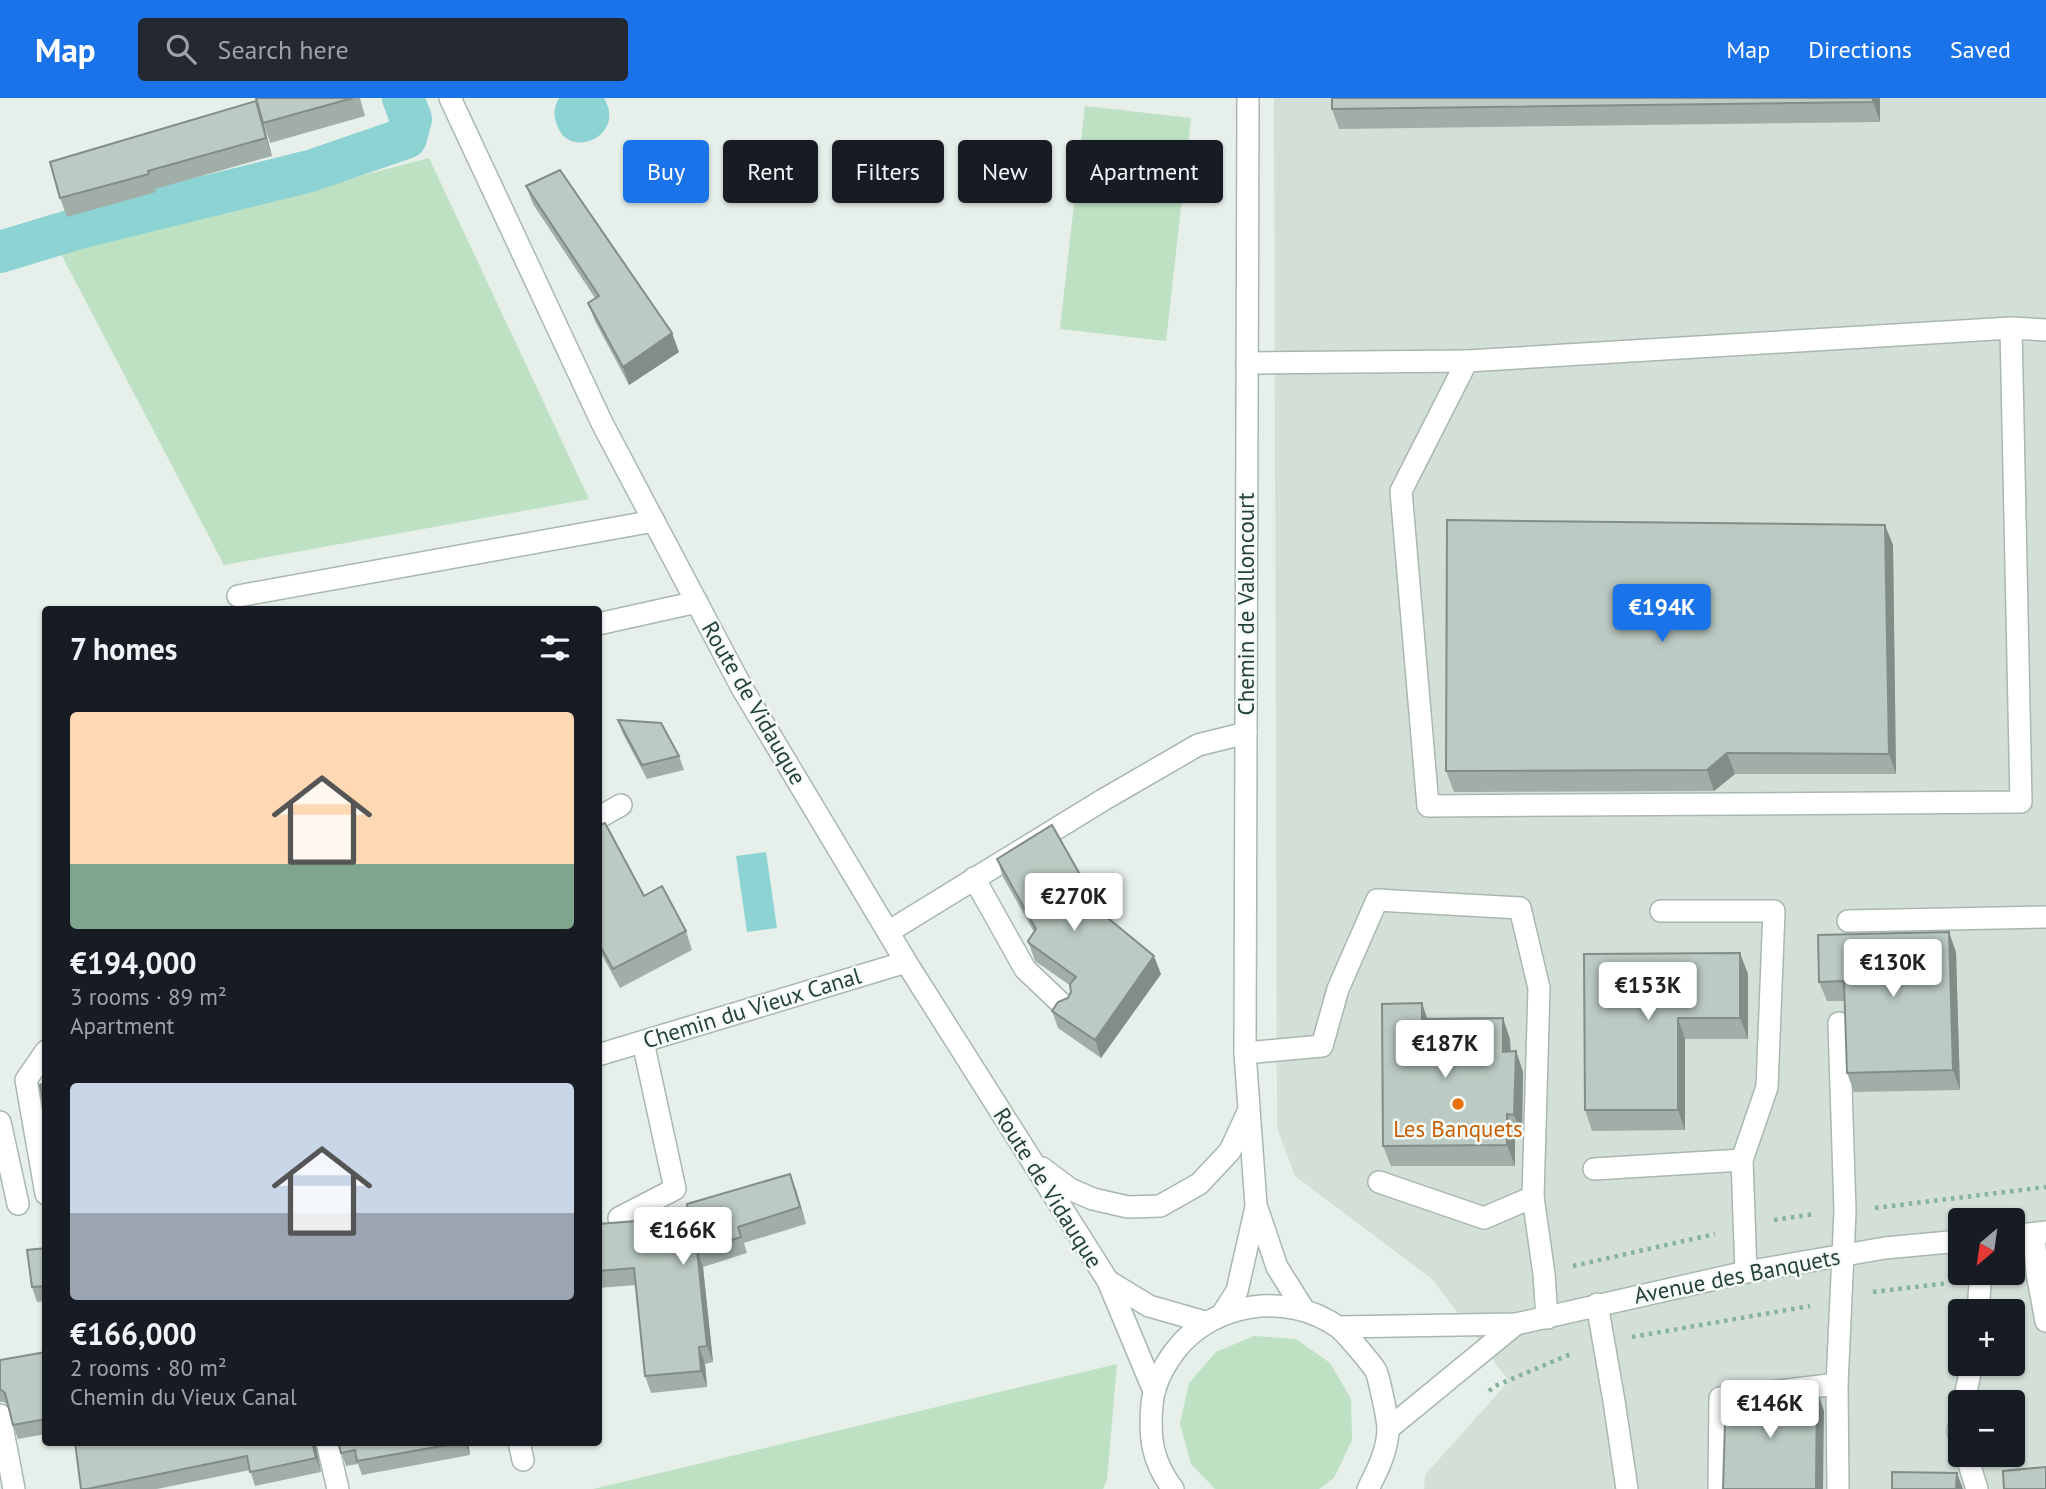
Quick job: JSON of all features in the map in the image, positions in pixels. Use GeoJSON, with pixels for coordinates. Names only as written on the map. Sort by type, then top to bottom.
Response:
{"type":"FeatureCollection","features":[{"type":"Feature","properties":{"kind":"street","name":"Route de Vidauque"},"geometry":{"type":"LineString","coordinates":[[450,98],[602,423],[742,688],[906,962],[1108,1281],[1154,1391]]}},
{"type":"Feature","properties":{"kind":"street","name":"Chemin de Valloncourt"},"geometry":{"type":"LineString","coordinates":[[1248,98],[1245,1053],[1256,1205],[1277,1267],[1304,1310]]}},
{"type":"Feature","properties":{"kind":"street"},"geometry":{"type":"LineString","coordinates":[[1467,361],[1401,491],[1428,806],[2021,802],[2011,328]]}},
{"type":"Feature","properties":{"kind":"street"},"geometry":{"type":"LineString","coordinates":[[1247,363],[1467,361],[2011,328],[2046,330]]}},
{"type":"Feature","properties":{"kind":"street"},"geometry":{"type":"LineString","coordinates":[[238,596],[654,521]]}},
{"type":"Feature","properties":{"kind":"street"},"geometry":{"type":"LineString","coordinates":[[602,623],[697,602]]}},
{"type":"Feature","properties":{"kind":"street"},"geometry":{"type":"LineString","coordinates":[[888,932],[1198,745],[1246,733]]}},
{"type":"Feature","properties":{"kind":"street"},"geometry":{"type":"LineString","coordinates":[[602,816],[621,805]]}},
{"type":"Feature","properties":{"kind":"street"},"geometry":{"type":"LineString","coordinates":[[974,878],[1025,968],[1065,1007]]}},
{"type":"Feature","properties":{"kind":"street"},"geometry":{"type":"LineString","coordinates":[[1245,1053],[1322,1046],[1338,989],[1377,900],[1521,908],[1539,988],[1533,1197],[1547,1318]]}},
{"type":"Feature","properties":{"kind":"street"},"geometry":{"type":"LineString","coordinates":[[1661,911],[1774,911],[1766,1087],[1742,1160],[1746,1272]]}},
{"type":"Feature","properties":{"kind":"street"},"geometry":{"type":"LineString","coordinates":[[1848,921],[2046,917]]}},
{"type":"Feature","properties":{"kind":"street","name":"Chemin du Vieux Canal"},"geometry":{"type":"LineString","coordinates":[[602,1054],[906,962]]}},
{"type":"Feature","properties":{"kind":"street"},"geometry":{"type":"LineString","coordinates":[[1838,1489],[1837,1384],[1845,1211],[1839,1023]]}},
{"type":"Feature","properties":{"kind":"street"},"geometry":{"type":"LineString","coordinates":[[620,1218],[675,1189],[643,1042]]}},
{"type":"Feature","properties":{"kind":"street"},"geometry":{"type":"LineString","coordinates":[[42,1057],[26,1080],[42,1173]]}},
{"type":"Feature","properties":{"kind":"street","name":"Chemin de Valloncourt"},"geometry":{"type":"LineString","coordinates":[[1028,1156],[1070,1189],[1093,1199],[1128,1207],[1160,1206],[1199,1184],[1207,1176],[1230,1151],[1249,1110]]}},
{"type":"Feature","properties":{"kind":"street"},"geometry":{"type":"LineString","coordinates":[[0,1122],[9,1206],[42,1197]]}},
{"type":"Feature","properties":{"kind":"street"},"geometry":{"type":"LineString","coordinates":[[1594,1170],[1742,1160]]}},
{"type":"Feature","properties":{"kind":"street"},"geometry":{"type":"LineString","coordinates":[[1379,1182],[1485,1218],[1533,1197]]}},
{"type":"Feature","properties":{"kind":"street","name":"Chemin de Valloncourt"},"geometry":{"type":"LineString","coordinates":[[1214,1318],[1237,1291],[1256,1205]]}},
{"type":"Feature","properties":{"kind":"street"},"geometry":{"type":"LineString","coordinates":[[2040,1233],[2036,1273],[2046,1321]]}},
{"type":"Feature","properties":{"kind":"street","name":"Avenue des Banquets"},"geometry":{"type":"LineString","coordinates":[[1339,1327],[1516,1324],[1746,1272],[1885,1248],[1948,1242]]}},
{"type":"Feature","properties":{"kind":"street","name":"Route de Vidauque"},"geometry":{"type":"LineString","coordinates":[[1108,1281],[1149,1306],[1214,1318]]}},
{"type":"Feature","properties":{"kind":"street"},"geometry":{"type":"LineString","coordinates":[[1173,1489],[1156,1480],[1149,1432],[1154,1391],[1165,1364],[1177,1348],[1214,1318],[1263,1304],[1304,1310],[1339,1327],[1376,1372],[1388,1429],[1381,1462],[1368,1489]]}},
{"type":"Feature","properties":{"kind":"street"},"geometry":{"type":"LineString","coordinates":[[1597,1304],[1627,1489]]}},
{"type":"Feature","properties":{"kind":"street","name":"Avenue des Banquets"},"geometry":{"type":"LineString","coordinates":[[1388,1429],[1516,1324]]}},
{"type":"Feature","properties":{"kind":"street"},"geometry":{"type":"LineString","coordinates":[[1719,1489],[1720,1398],[1837,1384]]}},
{"type":"Feature","properties":{"kind":"street"},"geometry":{"type":"LineString","coordinates":[[0,1415],[14,1489]]}},
{"type":"Feature","properties":{"kind":"street"},"geometry":{"type":"LineString","coordinates":[[328,1446],[338,1489]]}},
{"type":"Feature","properties":{"kind":"street"},"geometry":{"type":"LineString","coordinates":[[1970,1467],[1977,1489]]}},
{"type":"Feature","properties":{"kind":"shaded area"},"geometry":{"type":"Polygon","coordinates":[[[1274,98],[2046,98],[2046,1489],[1424,1489],[1425,1475],[1509,1381],[1432,1279],[1295,1176],[1277,1128],[1274,98]]]}},
{"type":"Feature","properties":{"kind":"green space"},"geometry":{"type":"Polygon","coordinates":[[[1085,106],[1191,118],[1189,140],[1081,140],[1085,106]]]}},
{"type":"Feature","properties":{"kind":"green space"},"geometry":{"type":"Polygon","coordinates":[[[429,158],[589,499],[224,565],[61,254],[429,158]]]}},
{"type":"Feature","properties":{"kind":"green space"},"geometry":{"type":"Polygon","coordinates":[[[1074,203],[1181,203],[1166,341],[1060,329],[1074,203]]]}},
{"type":"Feature","properties":{"kind":"green space"},"geometry":{"type":"Polygon","coordinates":[[[1254,1336],[1296,1339],[1330,1363],[1351,1399],[1352,1440],[1334,1478],[1319,1489],[1215,1489],[1191,1464],[1180,1424],[1189,1383],[1216,1352],[1254,1336]]]}},
{"type":"Feature","properties":{"kind":"green space"},"geometry":{"type":"Polygon","coordinates":[[[1117,1364],[1107,1480],[1103,1489],[593,1489],[1117,1364]]]}},
{"type":"Feature","properties":{"kind":"water"},"geometry":{"type":"Polygon","coordinates":[[[559,98],[604,98],[609,112],[608,123],[602,133],[583,142],[563,136],[555,118],[559,98]]]}},
{"type":"Feature","properties":{"kind":"water"},"geometry":{"type":"Polygon","coordinates":[[[766,852],[777,928],[747,932],[736,856],[766,852]]]}},
{"type":"Feature","properties":{"kind":"building"},"geometry":{"type":"Polygon","coordinates":[[[256,98],[353,98],[263,123],[256,98]]]}},
{"type":"Feature","properties":{"kind":"building"},"geometry":{"type":"Polygon","coordinates":[[[1332,98],[1873,98],[1873,102],[1332,109],[1332,98]]]}},
{"type":"Feature","properties":{"kind":"building"},"geometry":{"type":"Polygon","coordinates":[[[256,101],[266,138],[60,198],[50,162],[256,101]]]}},
{"type":"Feature","properties":{"kind":"building"},"geometry":{"type":"Polygon","coordinates":[[[560,170],[672,333],[623,367],[588,303],[599,296],[526,186],[560,170]]]}},
{"type":"Feature","properties":{"kind":"building"},"geometry":{"type":"Polygon","coordinates":[[[1447,520],[1885,525],[1889,754],[1727,753],[1707,770],[1446,771],[1447,520]]]}},
{"type":"Feature","properties":{"kind":"building"},"geometry":{"type":"Polygon","coordinates":[[[618,720],[661,723],[679,756],[642,765],[618,720]]]}},
{"type":"Feature","properties":{"kind":"building"},"geometry":{"type":"Polygon","coordinates":[[[605,823],[644,896],[662,886],[686,931],[613,969],[602,949],[602,824],[605,823]]]}},
{"type":"Feature","properties":{"kind":"building"},"geometry":{"type":"Polygon","coordinates":[[[1052,825],[1079,873],[1064,882],[1154,956],[1095,1040],[1052,1011],[1058,1002],[1068,998],[1071,992],[1070,984],[1076,977],[1029,943],[1036,929],[997,859],[1052,825]]]}},
{"type":"Feature","properties":{"kind":"building"},"geometry":{"type":"Polygon","coordinates":[[[1949,932],[1953,1070],[1847,1073],[1844,981],[1819,982],[1818,935],[1949,932]]]}},
{"type":"Feature","properties":{"kind":"building"},"geometry":{"type":"Polygon","coordinates":[[[1740,953],[1740,1018],[1678,1018],[1678,1110],[1585,1110],[1584,954],[1740,953]]]}},
{"type":"Feature","properties":{"kind":"building","name":"Les Banquets"},"geometry":{"type":"Polygon","coordinates":[[[1422,1003],[1422,1019],[1503,1018],[1503,1052],[1516,1051],[1514,1115],[1507,1114],[1507,1145],[1383,1146],[1382,1004],[1422,1003]]]}},
{"type":"Feature","properties":{"kind":"building"},"geometry":{"type":"Polygon","coordinates":[[[790,1174],[800,1207],[738,1227],[741,1237],[697,1250],[707,1346],[699,1347],[701,1371],[645,1376],[634,1268],[602,1271],[602,1224],[689,1217],[687,1204],[790,1174]]]}},
{"type":"Feature","properties":{"kind":"building"},"geometry":{"type":"Polygon","coordinates":[[[42,1248],[42,1286],[32,1287],[27,1250],[42,1248]]]}},
{"type":"Feature","properties":{"kind":"building"},"geometry":{"type":"Polygon","coordinates":[[[42,1353],[42,1420],[13,1425],[5,1393],[0,1389],[0,1360],[42,1353]]]}},
{"type":"Feature","properties":{"kind":"building"},"geometry":{"type":"Polygon","coordinates":[[[1726,1389],[1817,1391],[1816,1489],[1723,1489],[1726,1389]]]}},
{"type":"Feature","properties":{"kind":"building"},"geometry":{"type":"Polygon","coordinates":[[[76,1446],[313,1446],[316,1458],[250,1472],[247,1456],[81,1489],[76,1446]]]}},
{"type":"Feature","properties":{"kind":"building"},"geometry":{"type":"Polygon","coordinates":[[[339,1446],[441,1446],[357,1461],[355,1450],[341,1453],[339,1446]]]}},
{"type":"Feature","properties":{"kind":"building"},"geometry":{"type":"Polygon","coordinates":[[[2046,1467],[2046,1489],[2004,1489],[2003,1471],[2046,1467]]]}},
{"type":"Feature","properties":{"kind":"building"},"geometry":{"type":"Polygon","coordinates":[[[1892,1472],[1957,1473],[1956,1489],[1892,1489],[1892,1472]]]}},
{"type":"Feature","properties":{"kind":"waterway"},"geometry":{"type":"LineString","coordinates":[[0,252],[79,228],[310,171],[406,138],[411,119],[403,98]]}},
{"type":"Feature","properties":{"kind":"place","name":"Les Banquets"},"geometry":{"type":"Point","coordinates":[1458,1104]}}]}
